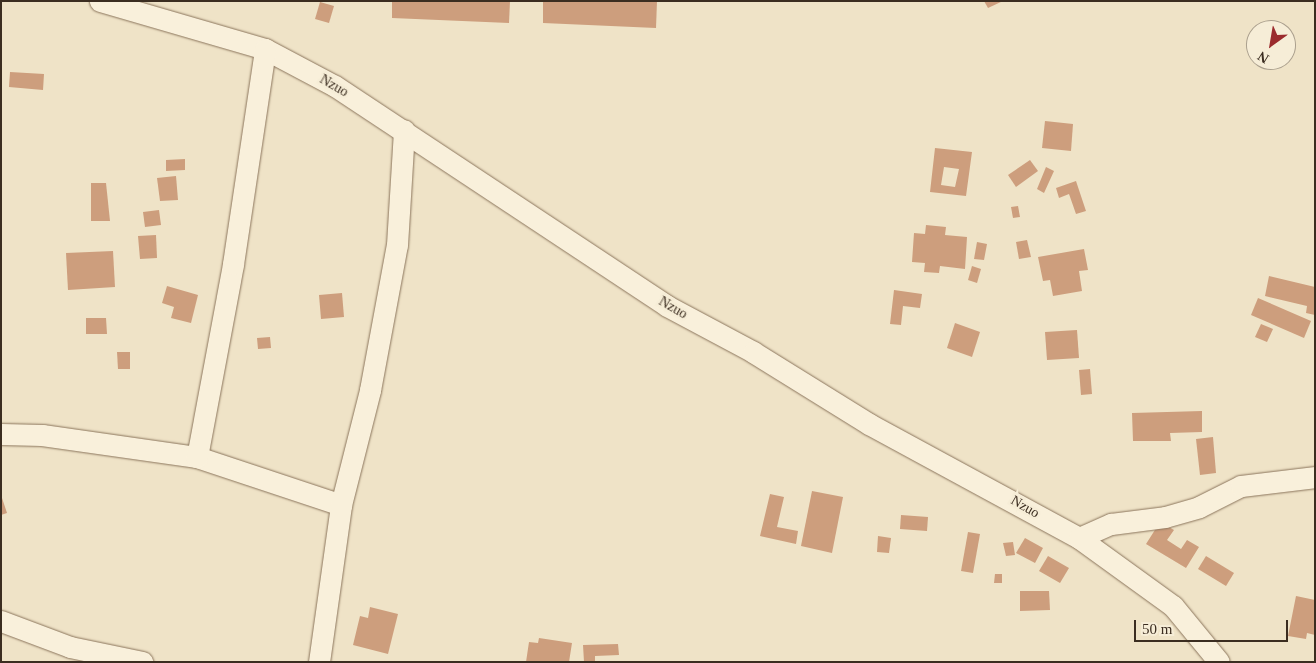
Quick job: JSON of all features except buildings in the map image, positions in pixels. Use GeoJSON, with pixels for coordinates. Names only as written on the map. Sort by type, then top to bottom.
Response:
{"type":"FeatureCollection","features":[{"type":"Feature","properties":{"kind":"street","name":"Nzuo"},"geometry":{"type":"LineString","coordinates":[[100,1],[265,49],[404,130],[667,306],[753,352],[869,424],[1079,538],[1173,606],[1219,662]]}},
{"type":"Feature","properties":{"kind":"street"},"geometry":{"type":"LineString","coordinates":[[197,457],[233,264],[265,49]]}},
{"type":"Feature","properties":{"kind":"street"},"geometry":{"type":"LineString","coordinates":[[319,662],[341,505],[370,390],[397,245],[404,130]]}},
{"type":"Feature","properties":{"kind":"street"},"geometry":{"type":"LineString","coordinates":[[1,434],[42,435],[197,457],[341,505]]}},
{"type":"Feature","properties":{"kind":"street"},"geometry":{"type":"LineString","coordinates":[[1079,538],[1111,524],[1165,517],[1199,507],[1242,486],[1315,477]]}},
{"type":"Feature","properties":{"kind":"street"},"geometry":{"type":"LineString","coordinates":[[1,620],[70,647],[142,662]]}}]}
